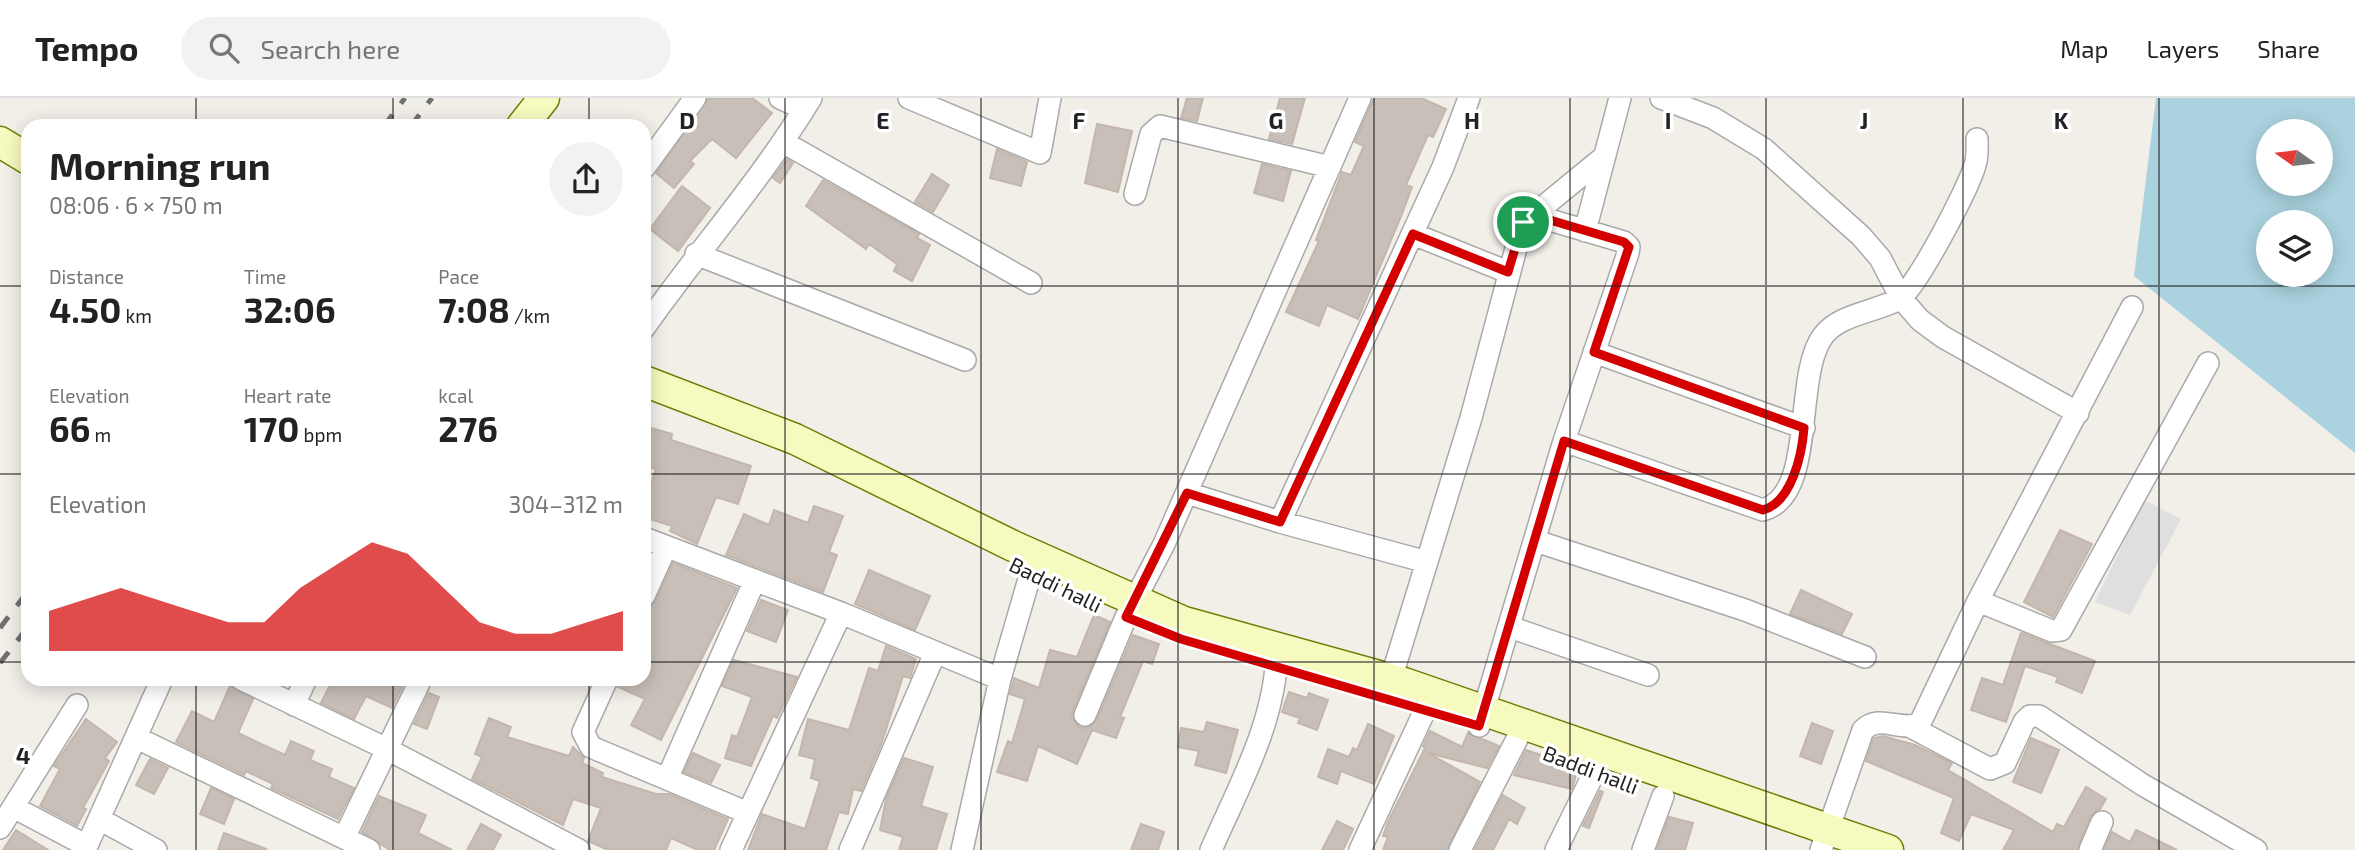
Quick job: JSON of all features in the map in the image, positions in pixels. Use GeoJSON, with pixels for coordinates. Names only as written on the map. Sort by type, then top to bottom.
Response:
{"type":"FeatureCollection","features":[{"type":"Feature","properties":{"kind":"street"},"geometry":{"type":"LineString","coordinates":[[528,119],[544,98]]}},
{"type":"Feature","properties":{"kind":"street"},"geometry":{"type":"LineString","coordinates":[[651,158],[695,98]]}},
{"type":"Feature","properties":{"kind":"street"},"geometry":{"type":"LineString","coordinates":[[651,318],[696,254],[783,142],[807,104],[780,98]]}},
{"type":"Feature","properties":{"kind":"street"},"geometry":{"type":"LineString","coordinates":[[909,98],[1040,153],[1050,98]]}},
{"type":"Feature","properties":{"kind":"street"},"geometry":{"type":"LineString","coordinates":[[1085,715],[1130,609],[1187,493],[1360,98]]}},
{"type":"Feature","properties":{"kind":"street"},"geometry":{"type":"LineString","coordinates":[[1280,522],[1443,167],[1469,98]]}},
{"type":"Feature","properties":{"kind":"street"},"geometry":{"type":"LineString","coordinates":[[1586,231],[1620,98]]}},
{"type":"Feature","properties":{"kind":"street"},"geometry":{"type":"LineString","coordinates":[[1661,98],[1713,118],[1765,149],[1861,236],[1880,258],[1901,298],[1920,320],[1943,337],[2078,413]]}},
{"type":"Feature","properties":{"kind":"street"},"geometry":{"type":"LineString","coordinates":[[1135,194],[1151,134],[1160,126],[1330,167]]}},
{"type":"Feature","properties":{"kind":"street"},"geometry":{"type":"LineString","coordinates":[[1564,441],[1763,510],[1772,507],[1789,484],[1798,461],[1808,380],[1816,349],[1823,335],[1833,326],[1901,298],[1945,229],[1976,165],[1977,139]]}},
{"type":"Feature","properties":{"kind":"street"},"geometry":{"type":"LineString","coordinates":[[0,142],[21,155]]}},
{"type":"Feature","properties":{"kind":"street"},"geometry":{"type":"LineString","coordinates":[[783,142],[1031,283]]}},
{"type":"Feature","properties":{"kind":"street"},"geometry":{"type":"LineString","coordinates":[[1533,215],[1605,156]]}},
{"type":"Feature","properties":{"kind":"street"},"geometry":{"type":"LineString","coordinates":[[1391,679],[1471,418],[1523,222],[1527,216],[1533,215],[1624,242],[1629,247],[1564,441],[1482,718]]}},
{"type":"Feature","properties":{"kind":"street"},"geometry":{"type":"LineString","coordinates":[[1413,234],[1508,272]]}},
{"type":"Feature","properties":{"kind":"street"},"geometry":{"type":"LineString","coordinates":[[696,254],[965,360]]}},
{"type":"Feature","properties":{"kind":"street"},"geometry":{"type":"LineString","coordinates":[[1909,726],[1920,723],[1978,601],[2132,307]]}},
{"type":"Feature","properties":{"kind":"street"},"geometry":{"type":"LineString","coordinates":[[1594,352],[1804,428]]}},
{"type":"Feature","properties":{"kind":"street"},"geometry":{"type":"LineString","coordinates":[[1978,601],[2052,631],[2061,630],[2068,623],[2208,363]]}},
{"type":"Feature","properties":{"kind":"street"},"geometry":{"type":"LineString","coordinates":[[651,384],[795,439],[1130,609]]}},
{"type":"Feature","properties":{"kind":"street","name":"Baddi halli"},"geometry":{"type":"LineString","coordinates":[[651,405],[768,447],[1031,572],[1130,609],[1181,639],[1277,659],[1426,708],[1482,718],[1517,739],[1663,796],[1828,843]]}},
{"type":"Feature","properties":{"kind":"street"},"geometry":{"type":"LineString","coordinates":[[1187,493],[1280,522],[1427,562]]}},
{"type":"Feature","properties":{"kind":"street"},"geometry":{"type":"LineString","coordinates":[[651,541],[841,613],[1000,679]]}},
{"type":"Feature","properties":{"kind":"street"},"geometry":{"type":"LineString","coordinates":[[1536,541],[1745,610],[1865,657]]}},
{"type":"Feature","properties":{"kind":"street"},"geometry":{"type":"LineString","coordinates":[[651,580],[666,547]]}},
{"type":"Feature","properties":{"kind":"street"},"geometry":{"type":"LineString","coordinates":[[962,850],[1000,679],[1031,572]]}},
{"type":"Feature","properties":{"kind":"street"},"geometry":{"type":"LineString","coordinates":[[667,779],[755,580]]}},
{"type":"Feature","properties":{"kind":"street"},"geometry":{"type":"LineString","coordinates":[[731,850],[841,613]]}},
{"type":"Feature","properties":{"kind":"street"},"geometry":{"type":"LineString","coordinates":[[1510,627],[1648,675]]}},
{"type":"Feature","properties":{"kind":"street"},"geometry":{"type":"LineString","coordinates":[[850,850],[935,653]]}},
{"type":"Feature","properties":{"kind":"street"},"geometry":{"type":"LineString","coordinates":[[1211,850],[1254,752],[1274,694],[1277,659],[1391,679],[1482,718],[1828,843],[1888,850]]}},
{"type":"Feature","properties":{"kind":"street"},"geometry":{"type":"LineString","coordinates":[[15,808],[86,848],[101,820],[159,686]]}},
{"type":"Feature","properties":{"kind":"street"},"geometry":{"type":"LineString","coordinates":[[255,686],[387,749],[579,850]]}},
{"type":"Feature","properties":{"kind":"street"},"geometry":{"type":"LineString","coordinates":[[294,705],[303,686]]}},
{"type":"Feature","properties":{"kind":"street"},"geometry":{"type":"LineString","coordinates":[[137,738],[356,846],[387,749],[418,686]]}},
{"type":"Feature","properties":{"kind":"street"},"geometry":{"type":"LineString","coordinates":[[604,686],[583,733],[591,747],[748,813]]}},
{"type":"Feature","properties":{"kind":"street"},"geometry":{"type":"LineString","coordinates":[[0,828],[15,808],[77,705]]}},
{"type":"Feature","properties":{"kind":"street"},"geometry":{"type":"LineString","coordinates":[[1360,850],[1426,708]]}},
{"type":"Feature","properties":{"kind":"street"},"geometry":{"type":"LineString","coordinates":[[1828,843],[1863,730],[1877,722],[1909,726],[1990,769],[2005,763],[2024,722],[2030,716],[2039,716],[2143,785],[2256,850]]}},
{"type":"Feature","properties":{"kind":"street"},"geometry":{"type":"LineString","coordinates":[[1460,850],[1517,739]]}},
{"type":"Feature","properties":{"kind":"street"},"geometry":{"type":"LineString","coordinates":[[1556,850],[1595,771]]}},
{"type":"Feature","properties":{"kind":"street"},"geometry":{"type":"LineString","coordinates":[[1643,850],[1663,796]]}},
{"type":"Feature","properties":{"kind":"street"},"geometry":{"type":"LineString","coordinates":[[101,820],[156,850]]}},
{"type":"Feature","properties":{"kind":"street"},"geometry":{"type":"LineString","coordinates":[[2090,850],[2102,822]]}},
{"type":"Feature","properties":{"kind":"shaded area"},"geometry":{"type":"Polygon","coordinates":[[[2144,500],[2181,519],[2130,615],[2095,602],[2144,500]]]}},
{"type":"Feature","properties":{"kind":"water"},"geometry":{"type":"Polygon","coordinates":[[[2156,98],[2355,98],[2355,453],[2134,276],[2156,98]]]}},
{"type":"Feature","properties":{"kind":"building"},"geometry":{"type":"Polygon","coordinates":[[[708,98],[752,98],[772,113],[736,158],[712,139],[690,161],[694,164],[674,188],[656,173],[708,98]]]}},
{"type":"Feature","properties":{"kind":"building"},"geometry":{"type":"Polygon","coordinates":[[[1187,98],[1203,98],[1197,121],[1181,118],[1187,98]]]}},
{"type":"Feature","properties":{"kind":"building"},"geometry":{"type":"Polygon","coordinates":[[[1280,98],[1305,98],[1292,144],[1269,139],[1280,98]]]}},
{"type":"Feature","properties":{"kind":"building"},"geometry":{"type":"Polygon","coordinates":[[[1374,98],[1421,98],[1446,109],[1433,137],[1428,135],[1406,185],[1412,187],[1358,319],[1327,305],[1319,326],[1286,312],[1319,241],[1316,240],[1342,172],[1351,175],[1364,146],[1355,142],[1374,98]]]}},
{"type":"Feature","properties":{"kind":"building"},"geometry":{"type":"Polygon","coordinates":[[[1097,124],[1132,131],[1118,192],[1085,183],[1097,124]]]}},
{"type":"Feature","properties":{"kind":"building"},"geometry":{"type":"Polygon","coordinates":[[[997,149],[1027,162],[1021,186],[990,178],[997,149]]]}},
{"type":"Feature","properties":{"kind":"building"},"geometry":{"type":"Polygon","coordinates":[[[787,159],[793,163],[780,183],[773,178],[787,159]]]}},
{"type":"Feature","properties":{"kind":"building"},"geometry":{"type":"Polygon","coordinates":[[[1262,164],[1291,171],[1283,201],[1254,193],[1262,164]]]}},
{"type":"Feature","properties":{"kind":"building"},"geometry":{"type":"Polygon","coordinates":[[[932,174],[949,185],[933,212],[915,202],[932,174]]]}},
{"type":"Feature","properties":{"kind":"building"},"geometry":{"type":"Polygon","coordinates":[[[823,180],[919,234],[917,238],[930,245],[912,281],[894,271],[897,264],[869,244],[866,249],[806,206],[823,180]]]}},
{"type":"Feature","properties":{"kind":"building"},"geometry":{"type":"Polygon","coordinates":[[[682,186],[710,208],[678,251],[651,228],[682,186]]]}},
{"type":"Feature","properties":{"kind":"building"},"geometry":{"type":"Polygon","coordinates":[[[651,428],[672,434],[671,440],[751,466],[738,504],[716,497],[697,544],[670,531],[672,526],[651,519],[651,484],[656,469],[651,468],[651,428]]]}},
{"type":"Feature","properties":{"kind":"building"},"geometry":{"type":"Polygon","coordinates":[[[814,506],[843,516],[829,552],[837,555],[823,592],[726,555],[744,514],[769,525],[774,510],[808,523],[814,506]]]}},
{"type":"Feature","properties":{"kind":"building"},"geometry":{"type":"Polygon","coordinates":[[[2060,530],[2092,544],[2053,617],[2024,602],[2060,530]]]}},
{"type":"Feature","properties":{"kind":"building"},"geometry":{"type":"Polygon","coordinates":[[[673,563],[737,588],[661,740],[631,725],[645,699],[618,687],[651,686],[651,605],[656,601],[673,563]]]}},
{"type":"Feature","properties":{"kind":"building"},"geometry":{"type":"Polygon","coordinates":[[[869,570],[930,596],[915,630],[855,604],[869,570]]]}},
{"type":"Feature","properties":{"kind":"building"},"geometry":{"type":"Polygon","coordinates":[[[1801,590],[1852,614],[1842,634],[1790,614],[1801,590]]]}},
{"type":"Feature","properties":{"kind":"building"},"geometry":{"type":"Polygon","coordinates":[[[761,600],[788,610],[776,642],[747,631],[761,600]]]}},
{"type":"Feature","properties":{"kind":"building"},"geometry":{"type":"Polygon","coordinates":[[[1094,615],[1110,622],[1073,710],[1072,717],[1079,727],[1087,728],[1097,720],[1133,635],[1159,644],[1152,664],[1143,661],[1120,717],[1124,718],[1116,738],[1092,730],[1077,764],[1038,746],[1027,781],[997,772],[1008,741],[1012,743],[1025,699],[1010,694],[1014,678],[1039,688],[1050,650],[1077,657],[1094,615]]]}},
{"type":"Feature","properties":{"kind":"building"},"geometry":{"type":"Polygon","coordinates":[[[2021,633],[2095,661],[2082,693],[2056,682],[2058,677],[2025,666],[2006,722],[1971,710],[1982,678],[2003,685],[2021,633]]]}},
{"type":"Feature","properties":{"kind":"building"},"geometry":{"type":"Polygon","coordinates":[[[886,646],[916,659],[910,678],[903,676],[882,742],[861,791],[853,789],[848,814],[839,812],[826,850],[748,850],[762,814],[805,829],[820,781],[811,778],[815,759],[799,755],[808,719],[849,730],[869,668],[878,671],[886,646]]]}},
{"type":"Feature","properties":{"kind":"building"},"geometry":{"type":"Polygon","coordinates":[[[734,660],[797,677],[777,718],[773,716],[751,766],[725,758],[732,735],[737,737],[752,697],[722,686],[734,660]]]}},
{"type":"Feature","properties":{"kind":"building"},"geometry":{"type":"Polygon","coordinates":[[[230,686],[253,699],[238,733],[285,755],[291,741],[314,751],[310,760],[332,769],[329,777],[354,788],[338,819],[271,788],[273,784],[246,771],[244,775],[176,742],[192,711],[214,722],[230,686]]]}},
{"type":"Feature","properties":{"kind":"building"},"geometry":{"type":"Polygon","coordinates":[[[330,686],[403,686],[392,708],[366,696],[354,719],[321,703],[330,686]]]}},
{"type":"Feature","properties":{"kind":"building"},"geometry":{"type":"Polygon","coordinates":[[[1289,692],[1307,698],[1309,693],[1328,700],[1317,730],[1298,723],[1300,718],[1282,712],[1289,692]]]}},
{"type":"Feature","properties":{"kind":"building"},"geometry":{"type":"Polygon","coordinates":[[[429,693],[439,697],[427,729],[414,724],[429,693]]]}},
{"type":"Feature","properties":{"kind":"building"},"geometry":{"type":"Polygon","coordinates":[[[489,718],[511,727],[507,737],[569,756],[573,747],[584,758],[582,763],[603,773],[602,777],[656,794],[669,794],[728,819],[714,850],[698,850],[671,838],[666,850],[608,850],[588,841],[601,808],[573,799],[563,825],[472,779],[482,757],[475,754],[489,718]]]}},
{"type":"Feature","properties":{"kind":"building"},"geometry":{"type":"Polygon","coordinates":[[[86,719],[117,742],[105,758],[109,761],[83,808],[86,809],[77,826],[40,806],[60,769],[54,766],[86,719]]]}},
{"type":"Feature","properties":{"kind":"building"},"geometry":{"type":"Polygon","coordinates":[[[1207,722],[1238,730],[1226,773],[1195,765],[1199,751],[1178,747],[1181,728],[1204,732],[1207,722]]]}},
{"type":"Feature","properties":{"kind":"building"},"geometry":{"type":"Polygon","coordinates":[[[1812,723],[1833,731],[1821,764],[1800,756],[1812,723]]]}},
{"type":"Feature","properties":{"kind":"building"},"geometry":{"type":"Polygon","coordinates":[[[1368,724],[1394,736],[1374,784],[1341,771],[1337,784],[1318,777],[1328,749],[1349,757],[1353,748],[1357,750],[1368,724]]]}},
{"type":"Feature","properties":{"kind":"building"},"geometry":{"type":"Polygon","coordinates":[[[1430,731],[1462,747],[1468,733],[1499,746],[1487,768],[1428,753],[1480,782],[1447,850],[1383,850],[1388,837],[1383,836],[1388,822],[1425,748],[1423,746],[1430,731]]]}},
{"type":"Feature","properties":{"kind":"building"},"geometry":{"type":"Polygon","coordinates":[[[1883,736],[1915,745],[1952,763],[1948,770],[2053,832],[2057,824],[2064,827],[2086,787],[2106,799],[2100,809],[2090,817],[2077,850],[2003,850],[2014,830],[1971,814],[1959,841],[1941,833],[1954,798],[1866,761],[1874,738],[1883,736]]]}},
{"type":"Feature","properties":{"kind":"building"},"geometry":{"type":"Polygon","coordinates":[[[2031,738],[2059,750],[2041,793],[2013,782],[2031,738]]]}},
{"type":"Feature","properties":{"kind":"building"},"geometry":{"type":"Polygon","coordinates":[[[1526,750],[1541,755],[1540,758],[1578,768],[1572,789],[1514,775],[1526,750]]]}},
{"type":"Feature","properties":{"kind":"building"},"geometry":{"type":"Polygon","coordinates":[[[693,753],[720,765],[711,783],[684,772],[693,753]]]}},
{"type":"Feature","properties":{"kind":"building"},"geometry":{"type":"Polygon","coordinates":[[[904,758],[933,767],[921,806],[947,814],[936,850],[899,850],[903,837],[880,830],[886,799],[904,758]]]}},
{"type":"Feature","properties":{"kind":"building"},"geometry":{"type":"Polygon","coordinates":[[[150,759],[168,768],[154,794],[136,785],[150,759]]]}},
{"type":"Feature","properties":{"kind":"building"},"geometry":{"type":"Polygon","coordinates":[[[211,788],[234,799],[224,824],[200,814],[211,788]]]}},
{"type":"Feature","properties":{"kind":"building"},"geometry":{"type":"Polygon","coordinates":[[[1600,791],[1603,792],[1589,828],[1583,826],[1600,791]]]}},
{"type":"Feature","properties":{"kind":"building"},"geometry":{"type":"Polygon","coordinates":[[[1503,795],[1525,808],[1517,824],[1509,819],[1493,850],[1475,850],[1503,795]]]}},
{"type":"Feature","properties":{"kind":"building"},"geometry":{"type":"Polygon","coordinates":[[[379,796],[426,815],[418,833],[452,850],[390,850],[362,832],[379,796]]]}},
{"type":"Feature","properties":{"kind":"building"},"geometry":{"type":"Polygon","coordinates":[[[1669,817],[1693,823],[1685,850],[1657,850],[1669,817]]]}},
{"type":"Feature","properties":{"kind":"building"},"geometry":{"type":"Polygon","coordinates":[[[1337,821],[1353,829],[1343,850],[1322,850],[1337,821]]]}},
{"type":"Feature","properties":{"kind":"building"},"geometry":{"type":"Polygon","coordinates":[[[481,824],[501,835],[493,850],[467,850],[481,824]]]}},
{"type":"Feature","properties":{"kind":"building"},"geometry":{"type":"Polygon","coordinates":[[[1141,824],[1164,832],[1158,850],[1131,850],[1141,824]]]}},
{"type":"Feature","properties":{"kind":"building"},"geometry":{"type":"Polygon","coordinates":[[[16,830],[48,850],[3,850],[16,830]]]}},
{"type":"Feature","properties":{"kind":"building"},"geometry":{"type":"Polygon","coordinates":[[[2136,830],[2177,850],[2104,850],[2112,832],[2130,842],[2136,830]]]}},
{"type":"Feature","properties":{"kind":"building"},"geometry":{"type":"Polygon","coordinates":[[[224,833],[266,849],[218,850],[224,833]]]}},
{"type":"Feature","properties":{"kind":"railway"},"geometry":{"type":"LineString","coordinates":[[389,119],[405,98]]}},
{"type":"Feature","properties":{"kind":"railway"},"geometry":{"type":"LineString","coordinates":[[416,119],[432,98]]}},
{"type":"Feature","properties":{"kind":"railway"},"geometry":{"type":"LineString","coordinates":[[0,628],[21,600]]}},
{"type":"Feature","properties":{"kind":"railway"},"geometry":{"type":"LineString","coordinates":[[0,663],[21,636]]}},
{"type":"Feature","properties":{"kind":"route"},"geometry":{"type":"LineString","coordinates":[[1533,215],[1624,242],[1629,247],[1594,352],[1804,428],[1798,461],[1789,484],[1772,507],[1763,510],[1564,441],[1479,726],[1386,696],[1277,668],[1181,639],[1126,617],[1187,493],[1280,522],[1413,234],[1508,272],[1523,222],[1527,216],[1533,215]]}}]}
